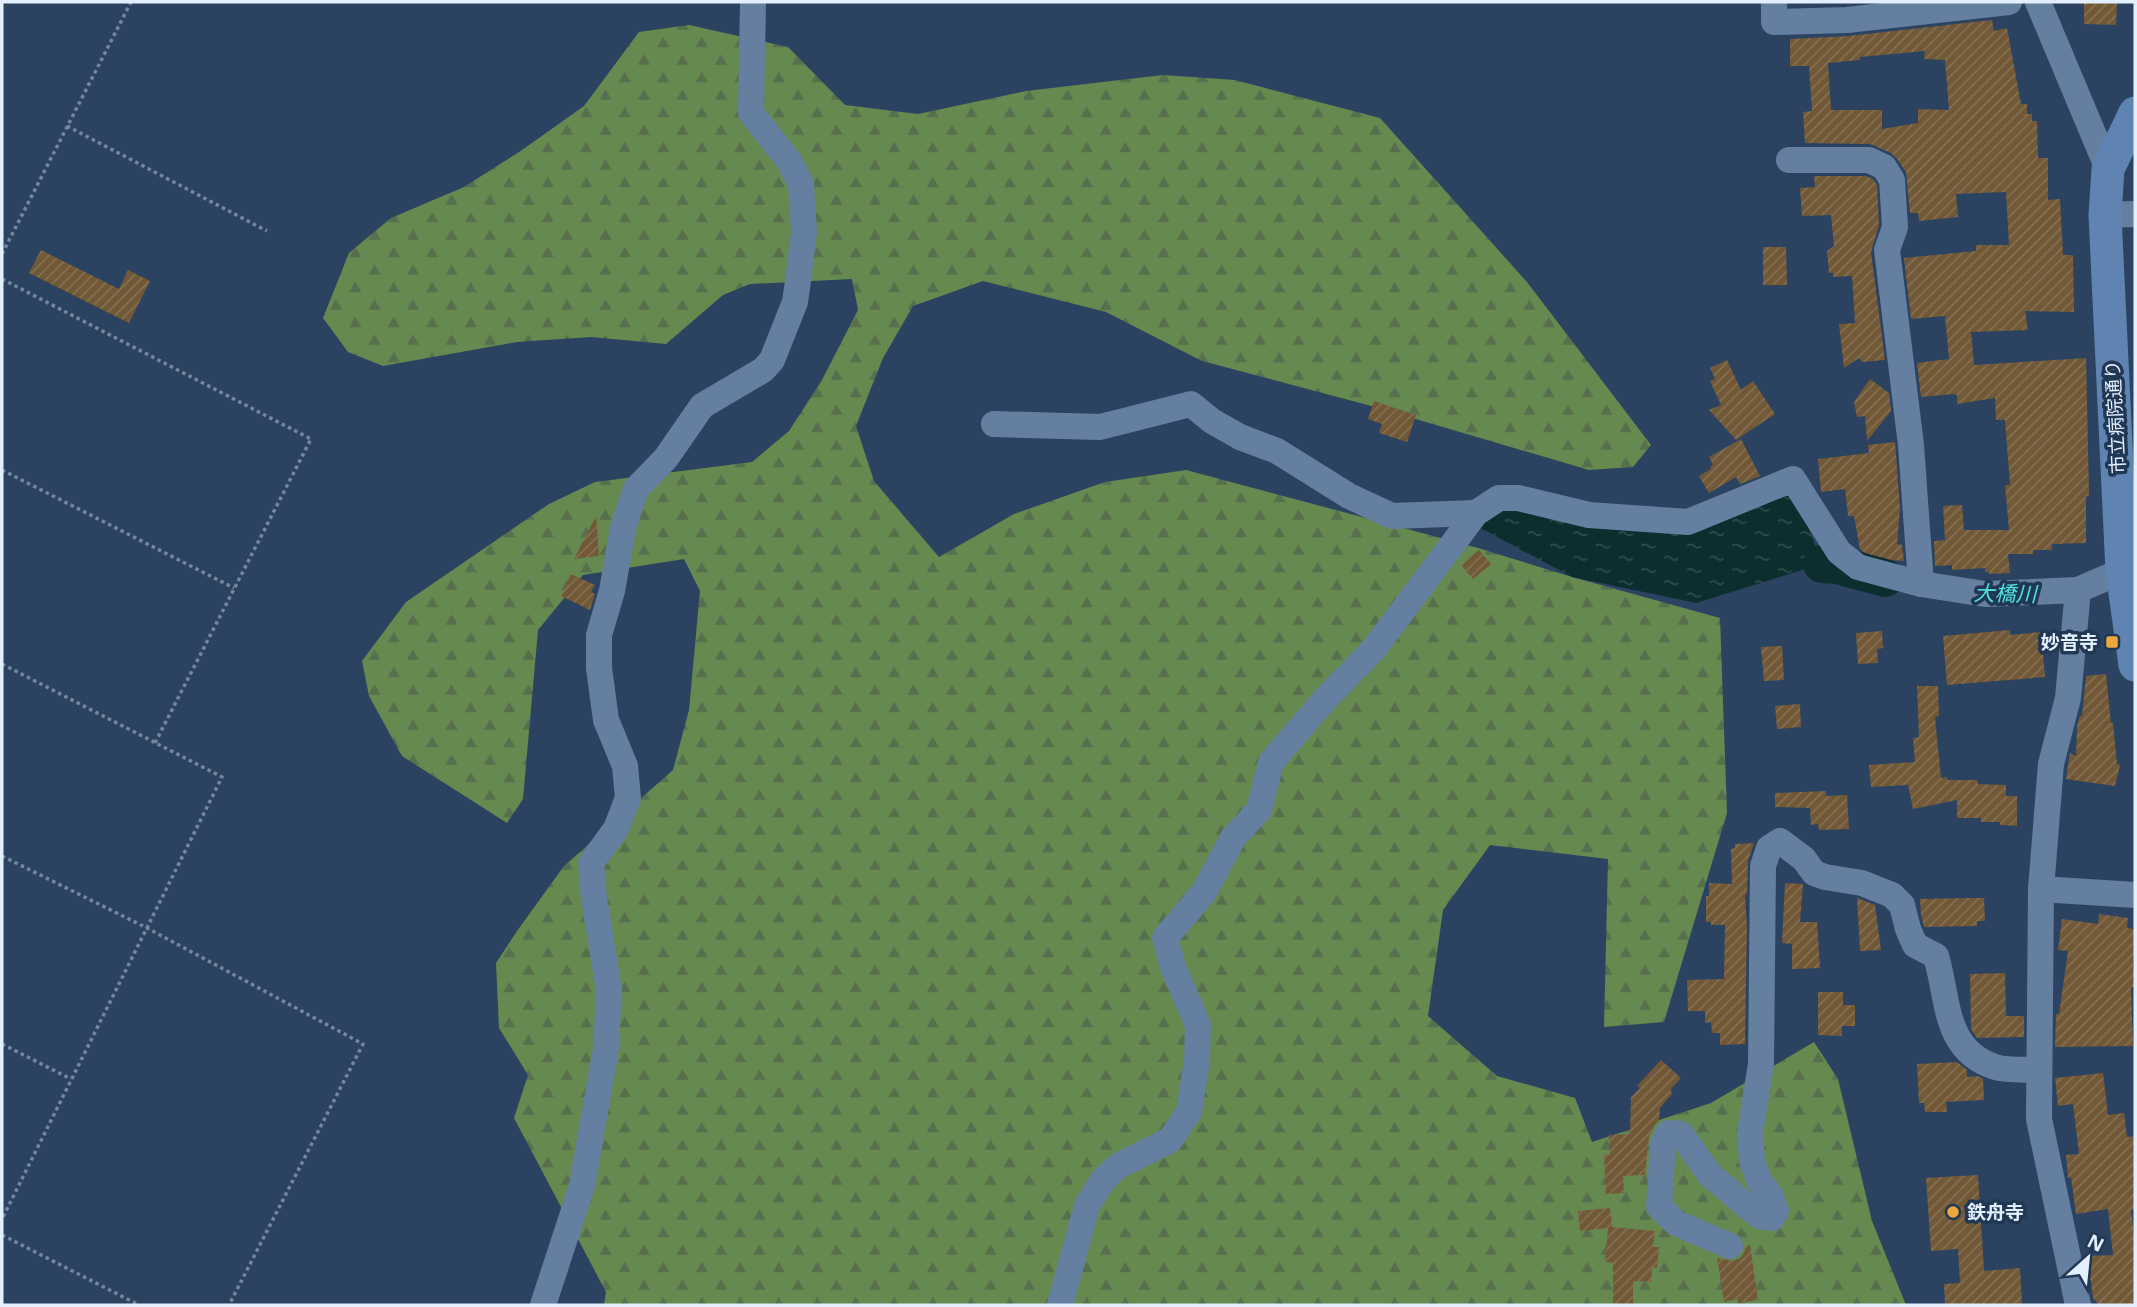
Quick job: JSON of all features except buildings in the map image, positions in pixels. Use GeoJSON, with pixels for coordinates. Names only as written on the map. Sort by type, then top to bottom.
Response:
{"type":"FeatureCollection","features":[{"type":"Feature","properties":{"kind":"main road"},"geometry":{"type":"LineString","coordinates":[[2108,169],[2135,113]]}},
{"type":"Feature","properties":{"kind":"main road","name":"市立病院通り"},"geometry":{"type":"LineString","coordinates":[[2108,169],[2120,215],[2122,571],[2135,665]]}},
{"type":"Feature","properties":{"kind":"street"},"geometry":{"type":"LineString","coordinates":[[543,1305],[582,1185],[606,1048],[609,990],[594,898],[592,863],[616,830],[628,798],[625,766],[607,720],[599,668],[599,635],[612,591],[623,528],[636,489],[666,458],[702,406],[762,370],[772,360],[794,302],[798,281],[804,232],[801,184],[789,162],[751,113],[753,2]]}},
{"type":"Feature","properties":{"kind":"street"},"geometry":{"type":"LineString","coordinates":[[1774,2],[1774,22],[1847,20],[2009,2]]}},
{"type":"Feature","properties":{"kind":"street"},"geometry":{"type":"LineString","coordinates":[[2038,2],[2108,169]]}},
{"type":"Feature","properties":{"kind":"street"},"geometry":{"type":"LineString","coordinates":[[1789,160],[1869,160],[1884,166],[1892,180],[1895,227],[1887,250],[1911,445],[1921,584]]}},
{"type":"Feature","properties":{"kind":"street"},"geometry":{"type":"LineString","coordinates":[[994,424],[1100,427],[1191,404],[1212,421],[1240,437],[1277,451],[1349,496],[1392,516],[1476,513]]}},
{"type":"Feature","properties":{"kind":"street"},"geometry":{"type":"LineString","coordinates":[[1060,1305],[1087,1206],[1103,1180],[1118,1166],[1170,1140],[1189,1112],[1197,1060],[1198,1025],[1173,967],[1165,938],[1204,892],[1233,838],[1258,810],[1271,762],[1328,696],[1373,650],[1476,513],[1499,498],[1518,498],[1589,515],[1688,522],[1793,479],[1839,552],[1858,567],[1921,584],[1985,594],[2078,590],[2122,571]]}},
{"type":"Feature","properties":{"kind":"street"},"geometry":{"type":"LineString","coordinates":[[2078,590],[2068,698],[2051,764],[2041,888],[2039,1070],[2039,1119],[2078,1305]]}},
{"type":"Feature","properties":{"kind":"street"},"geometry":{"type":"LineString","coordinates":[[1730,1246],[1676,1223],[1658,1206],[1663,1144],[1668,1133],[1681,1133],[1710,1175],[1759,1216],[1772,1218],[1776,1211],[1752,1161],[1750,1133],[1762,1064],[1763,866],[1769,848],[1780,841],[1804,859],[1814,873],[1862,883],[1892,895],[1902,905],[1915,945],[1936,956],[1948,1016],[1956,1038],[1978,1058],[1997,1067],[2039,1070]]}},
{"type":"Feature","properties":{"kind":"street"},"geometry":{"type":"LineString","coordinates":[[2041,888],[2135,895]]}},
{"type":"Feature","properties":{"kind":"path"},"geometry":{"type":"LineString","coordinates":[[2,254],[131,2]]}},
{"type":"Feature","properties":{"kind":"path"},"geometry":{"type":"LineString","coordinates":[[67,126],[267,231]]}},
{"type":"Feature","properties":{"kind":"path"},"geometry":{"type":"LineString","coordinates":[[2,279],[312,439],[155,743]]}},
{"type":"Feature","properties":{"kind":"path"},"geometry":{"type":"LineString","coordinates":[[2,470],[234,588]]}},
{"type":"Feature","properties":{"kind":"path"},"geometry":{"type":"LineString","coordinates":[[2,664],[222,777],[2,1219]]}},
{"type":"Feature","properties":{"kind":"path"},"geometry":{"type":"LineString","coordinates":[[2,856],[147,928],[363,1044],[229,1305]]}},
{"type":"Feature","properties":{"kind":"path"},"geometry":{"type":"LineString","coordinates":[[2,1044],[71,1079]]}},
{"type":"Feature","properties":{"kind":"path"},"geometry":{"type":"LineString","coordinates":[[2,1235],[139,1305]]}},
{"type":"Feature","properties":{"kind":"green space"},"geometry":{"type":"Polygon","coordinates":[[[689,25],[788,47],[845,105],[918,114],[1026,91],[1163,75],[1235,80],[1380,118],[1527,282],[1651,445],[1633,467],[1589,470],[1375,407],[1202,361],[1106,312],[983,281],[913,306],[883,358],[856,426],[874,481],[939,557],[1014,514],[1105,482],[1186,470],[1478,548],[1720,618],[1727,813],[1664,1022],[1604,1027],[1608,859],[1490,845],[1443,910],[1428,1016],[1497,1076],[1575,1098],[1592,1142],[1711,1103],[1814,1042],[1838,1079],[1872,1221],[1906,1305],[604,1305],[606,1292],[514,1118],[528,1075],[499,1028],[496,963],[564,866],[673,770],[689,710],[700,591],[684,559],[583,575],[538,630],[523,799],[507,823],[402,756],[369,696],[362,661],[406,602],[549,504],[595,482],[752,462],[789,431],[822,380],[858,310],[852,279],[750,284],[723,295],[666,344],[591,337],[517,342],[383,366],[348,352],[323,318],[349,253],[391,218],[464,187],[584,106],[639,32],[689,25]]]}},
{"type":"Feature","properties":{"kind":"water"},"geometry":{"type":"Polygon","coordinates":[[[1792,484],[1822,564],[1696,603],[1572,577],[1480,528],[1500,504],[1690,527],[1792,484]]]}},
{"type":"Feature","properties":{"kind":"waterway","name":"大橋川"},"geometry":{"type":"LineString","coordinates":[[1822,564],[1837,565],[1885,578]]}},
{"type":"Feature","properties":{"kind":"place","name":"妙音寺"},"geometry":{"type":"Point","coordinates":[2112,642]}},
{"type":"Feature","properties":{"kind":"place","name":"鉄舟寺"},"geometry":{"type":"Point","coordinates":[1953,1212]}}]}
